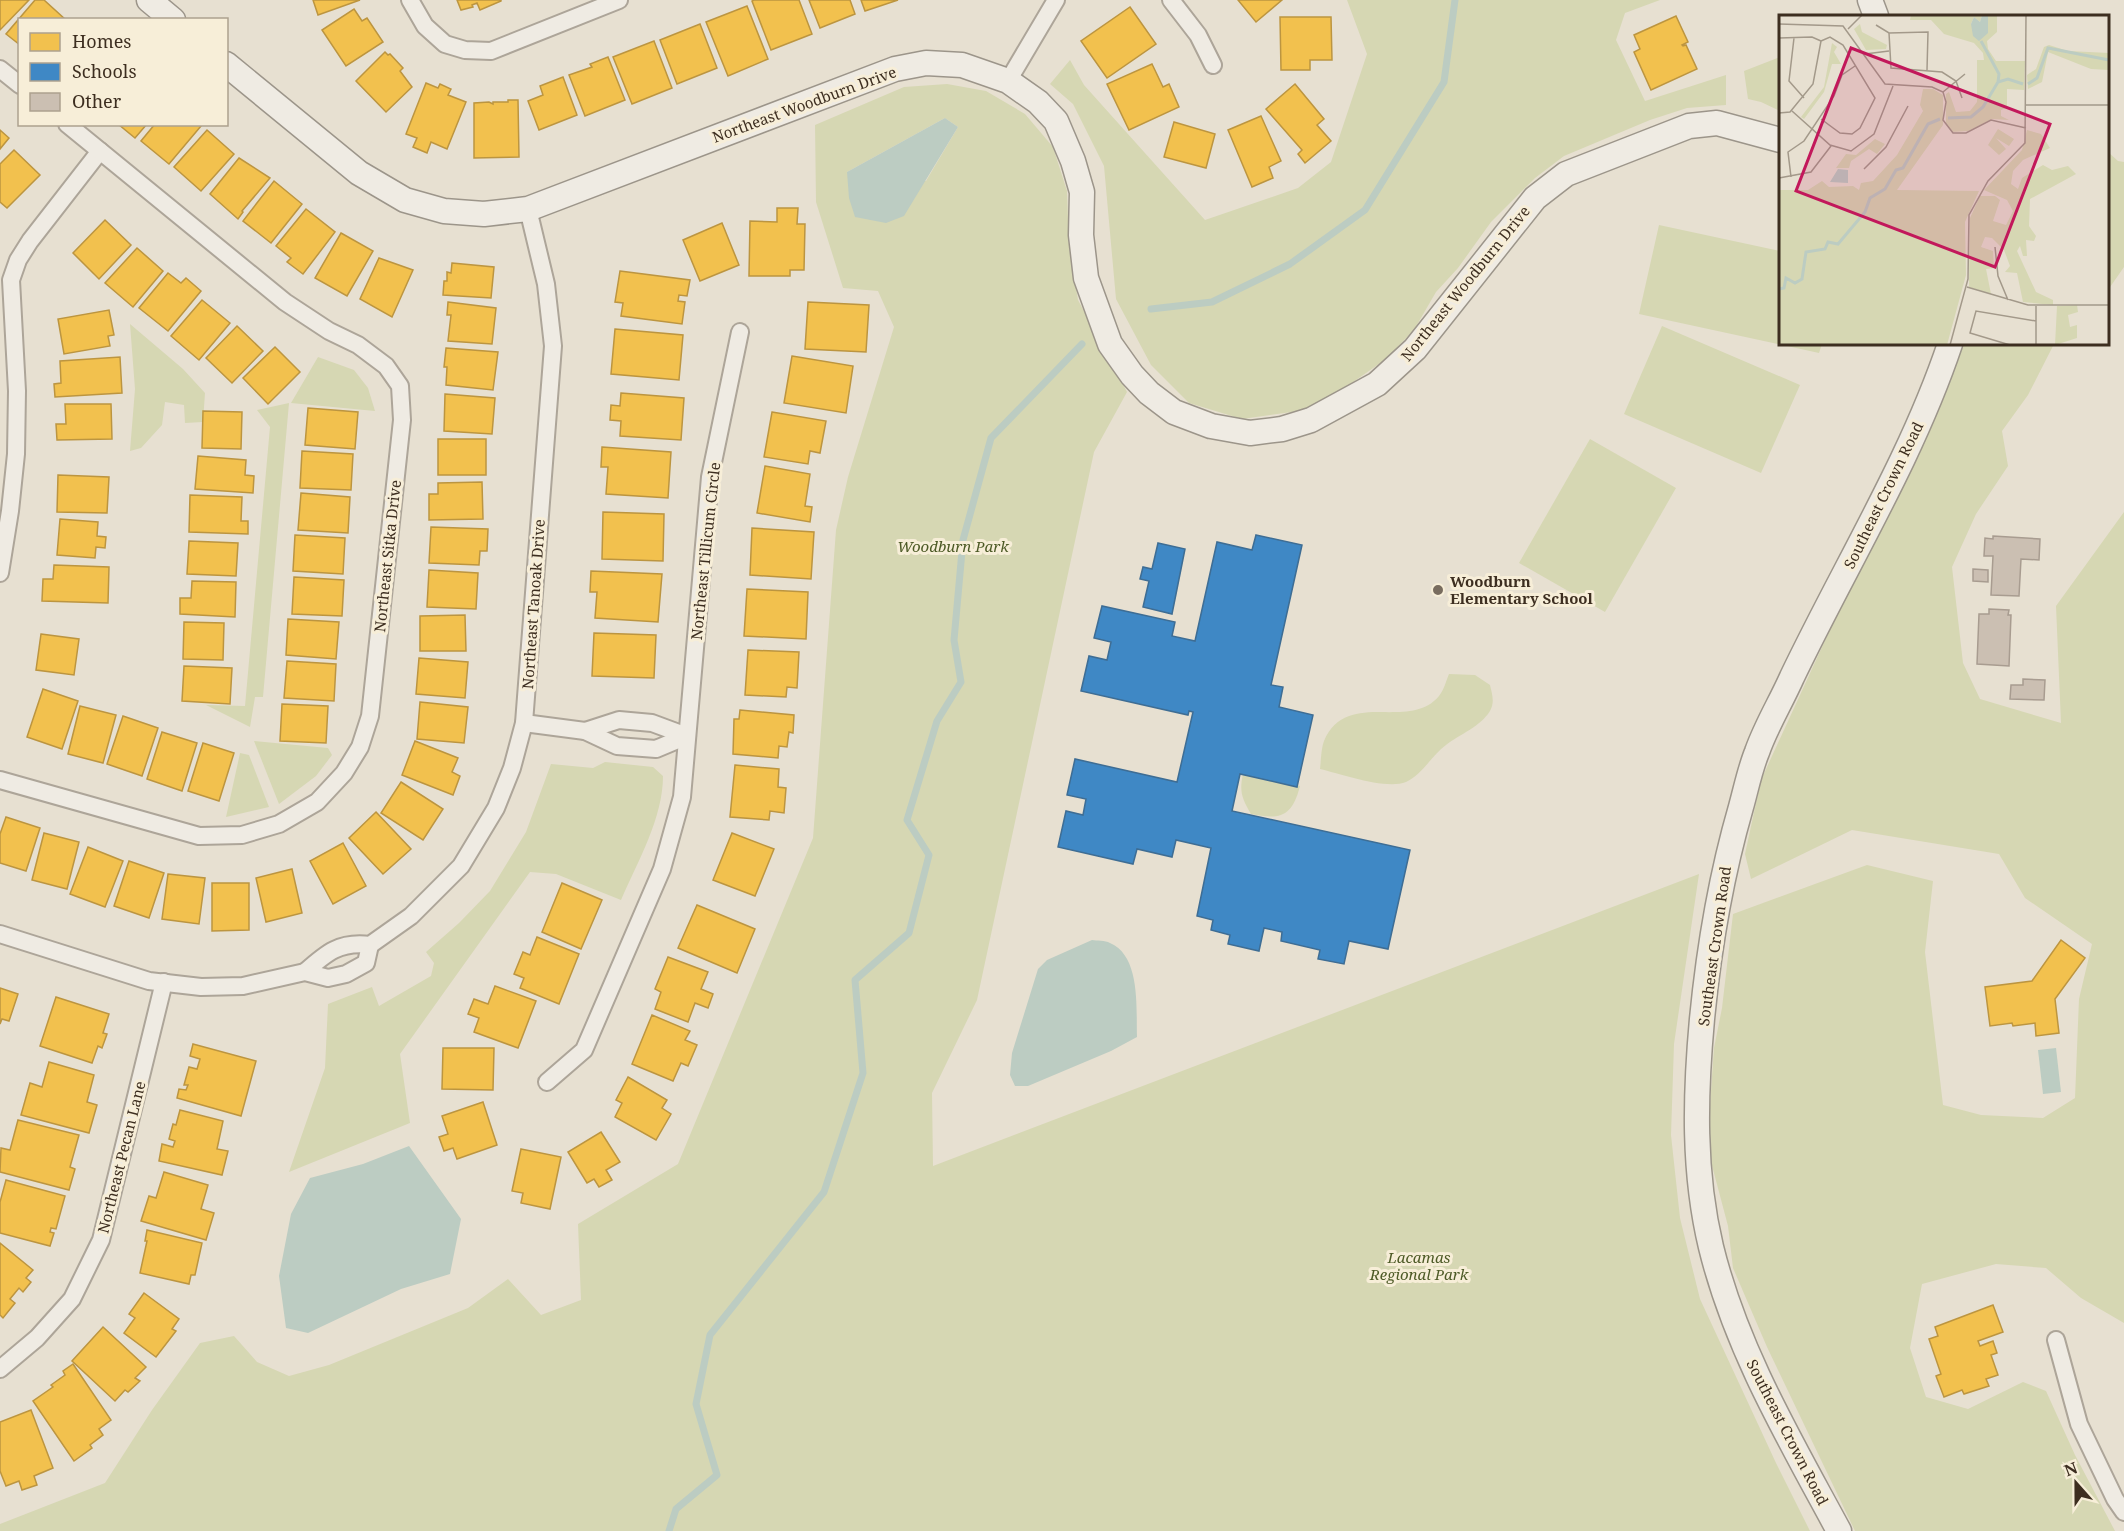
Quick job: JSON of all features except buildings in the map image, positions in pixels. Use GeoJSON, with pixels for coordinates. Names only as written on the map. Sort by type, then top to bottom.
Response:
{"type":"FeatureCollection","features":[{"type":"Feature","properties":{"kind":"street"},"geometry":{"type":"LineString","coordinates":[[410,0],[424,26],[445,44],[465,50],[483,51],[491,51],[619,0]]}},
{"type":"Feature","properties":{"kind":"street"},"geometry":{"type":"LineString","coordinates":[[1008,81],[1056,0]]}},
{"type":"Feature","properties":{"kind":"street"},"geometry":{"type":"LineString","coordinates":[[1170,0],[1198,35],[1213,65]]}},
{"type":"Feature","properties":{"kind":"street"},"geometry":{"type":"LineString","coordinates":[[1870,0],[1876,15]]}},
{"type":"Feature","properties":{"kind":"street"},"geometry":{"type":"LineString","coordinates":[[153,1],[171,18]]}},
{"type":"Feature","properties":{"kind":"street","name":"Northeast Woodburn Drive"},"geometry":{"type":"LineString","coordinates":[[228,66],[359,173],[405,200],[444,211],[484,214],[528,209],[895,69],[926,63],[962,65],[1008,81],[1031,96],[1056,121],[1073,161],[1082,192],[1081,235],[1086,278],[1110,344],[1132,375],[1149,393],[1174,412],[1211,426],[1250,434],[1282,429],[1311,420],[1377,384],[1415,349],[1535,198],[1566,174],[1689,126],[1717,123],[1779,140]]}},
{"type":"Feature","properties":{"kind":"street"},"geometry":{"type":"LineString","coordinates":[[0,69],[18,83]]}},
{"type":"Feature","properties":{"kind":"street","name":"Northeast Sitka Drive"},"geometry":{"type":"LineString","coordinates":[[0,780],[200,836],[242,835],[279,824],[317,802],[345,773],[360,747],[370,716],[402,420],[400,386],[386,366],[358,345],[329,331],[285,302],[69,126]]}},
{"type":"Feature","properties":{"kind":"street"},"geometry":{"type":"LineString","coordinates":[[0,573],[16,454],[17,391],[11,280],[18,260],[30,242],[100,151]]}},
{"type":"Feature","properties":{"kind":"street","name":"Northeast Tanoak Drive"},"geometry":{"type":"LineString","coordinates":[[305,972],[322,956],[335,949],[353,943],[370,945],[411,916],[461,866],[496,808],[512,768],[524,723],[553,346],[546,284],[528,209]]}},
{"type":"Feature","properties":{"kind":"street","name":"Northeast Tillicum Circle"},"geometry":{"type":"LineString","coordinates":[[547,1082],[584,1050],[662,869],[682,797],[710,477],[740,332]]}},
{"type":"Feature","properties":{"kind":"street","name":"Southeast Crown Road"},"geometry":{"type":"LineString","coordinates":[[1839,1531],[1784,1429],[1747,1353],[1712,1250],[1702,1196],[1696,1134],[1699,1054],[1705,990],[1718,900],[1728,850],[1757,752],[1919,426],[1950,345]]}},
{"type":"Feature","properties":{"kind":"street"},"geometry":{"type":"LineString","coordinates":[[585,731],[619,720],[652,723],[687,735]]}},
{"type":"Feature","properties":{"kind":"street"},"geometry":{"type":"LineString","coordinates":[[524,723],[585,731],[617,746],[656,749],[687,735]]}},
{"type":"Feature","properties":{"kind":"street","name":"Northeast Tanoak Drive"},"geometry":{"type":"LineString","coordinates":[[0,934],[149,981],[201,987],[243,986],[305,972],[328,978],[346,974],[366,963],[370,945]]}},
{"type":"Feature","properties":{"kind":"street","name":"Northeast Pecan Lane"},"geometry":{"type":"LineString","coordinates":[[0,1369],[37,1338],[72,1299],[101,1240],[164,982]]}},
{"type":"Feature","properties":{"kind":"street"},"geometry":{"type":"LineString","coordinates":[[2056,1340],[2079,1424],[2115,1499],[2124,1512]]}},
{"type":"Feature","properties":{"kind":"green space"},"geometry":{"type":"Polygon","coordinates":[[[1347,0],[1660,0],[1625,13],[1616,40],[1645,101],[1726,75],[1726,105],[1687,108],[1650,120],[1564,156],[1535,178],[1491,222],[1458,268],[1436,292],[1414,330],[1386,359],[1346,387],[1306,410],[1242,419],[1189,403],[1151,365],[1116,299],[1104,166],[1073,104],[1050,84],[1070,60],[1084,85],[1205,220],[1298,188],[1331,162],[1367,54],[1347,0]]]}},
{"type":"Feature","properties":{"kind":"green space"},"geometry":{"type":"Polygon","coordinates":[[[1779,57],[1779,111],[1748,99],[1744,71],[1779,57]]]}},
{"type":"Feature","properties":{"kind":"green space","name":"Lacamas Regional Park"},"geometry":{"type":"Polygon","coordinates":[[[947,84],[986,91],[1025,114],[1053,147],[1067,191],[1069,244],[1078,300],[1127,392],[1094,452],[977,1000],[932,1093],[933,1166],[1699,874],[1674,1044],[1671,1135],[1680,1218],[1700,1299],[1810,1531],[0,1531],[0,1524],[105,1483],[152,1410],[200,1343],[234,1336],[257,1362],[289,1376],[329,1365],[468,1308],[508,1279],[541,1315],[581,1300],[578,1224],[678,1164],[813,838],[836,530],[848,477],[894,327],[878,291],[843,288],[816,202],[815,125],[904,87],[947,84]],[[945,118],[847,172],[926,181],[958,127],[945,118]]]}},
{"type":"Feature","properties":{"kind":"green space"},"geometry":{"type":"Polygon","coordinates":[[[2109,153],[2118,161],[2124,162],[2124,267],[2109,289],[2109,153]]]}},
{"type":"Feature","properties":{"kind":"green space"},"geometry":{"type":"Polygon","coordinates":[[[1659,225],[1779,251],[1779,344],[1639,314],[1659,225]]]}},
{"type":"Feature","properties":{"kind":"green space"},"geometry":{"type":"Polygon","coordinates":[[[130,324],[183,369],[205,393],[203,422],[185,423],[184,405],[165,402],[162,425],[141,448],[130,451],[135,389],[130,324]]]}},
{"type":"Feature","properties":{"kind":"green space"},"geometry":{"type":"Polygon","coordinates":[[[1662,326],[1800,385],[1761,473],[1624,414],[1662,326]]]}},
{"type":"Feature","properties":{"kind":"green space"},"geometry":{"type":"Polygon","coordinates":[[[1782,345],[1822,345],[1819,353],[1782,345]]]}},
{"type":"Feature","properties":{"kind":"green space"},"geometry":{"type":"Polygon","coordinates":[[[1961,345],[2053,345],[2028,395],[2002,431],[2008,466],[1976,514],[1952,567],[1963,663],[1980,699],[2061,723],[2056,606],[2124,512],[2124,1323],[2081,1298],[2046,1268],[1996,1264],[1922,1284],[1910,1348],[1926,1397],[1968,1409],[2023,1382],[2046,1391],[2075,1455],[2115,1531],[1855,1531],[1767,1347],[1733,1268],[1728,1226],[1710,1158],[1710,1105],[1714,1048],[1722,1008],[1733,914],[1867,865],[1933,881],[1925,952],[1943,1105],[1981,1115],[2043,1118],[2075,1098],[2079,999],[2092,944],[2025,898],[1999,854],[1852,830],[1751,879],[1745,854],[1761,780],[1961,345]]]}},
{"type":"Feature","properties":{"kind":"green space"},"geometry":{"type":"Polygon","coordinates":[[[318,357],[354,370],[368,388],[375,411],[291,403],[318,357]]]}},
{"type":"Feature","properties":{"kind":"green space"},"geometry":{"type":"Polygon","coordinates":[[[289,403],[263,697],[255,697],[250,727],[206,705],[245,706],[270,427],[257,410],[289,403]]]}},
{"type":"Feature","properties":{"kind":"green space"},"geometry":{"type":"Polygon","coordinates":[[[1590,439],[1676,488],[1605,612],[1519,563],[1590,439]]]}},
{"type":"Feature","properties":{"kind":"green space"},"geometry":{"type":"Polygon","coordinates":[[[1449,674],[1475,675],[1490,685],[1493,698],[1492,708],[1481,722],[1441,749],[1412,779],[1397,784],[1376,783],[1320,769],[1324,741],[1334,725],[1347,717],[1363,713],[1412,711],[1426,706],[1441,694],[1449,674]]]}},
{"type":"Feature","properties":{"kind":"green space"},"geometry":{"type":"Polygon","coordinates":[[[254,741],[328,748],[332,755],[316,776],[279,804],[254,741]]]}},
{"type":"Feature","properties":{"kind":"green space"},"geometry":{"type":"Polygon","coordinates":[[[240,753],[249,755],[269,807],[226,817],[240,753]]]}},
{"type":"Feature","properties":{"kind":"green space"},"geometry":{"type":"Polygon","coordinates":[[[605,762],[653,767],[663,776],[659,808],[654,823],[621,900],[556,874],[530,872],[400,1054],[410,1123],[289,1172],[325,1068],[328,1004],[372,987],[379,1006],[431,976],[434,963],[426,952],[490,891],[526,832],[551,764],[593,768],[605,762]]]}},
{"type":"Feature","properties":{"kind":"green space"},"geometry":{"type":"Polygon","coordinates":[[[1243,774],[1300,786],[1289,810],[1270,817],[1251,814],[1242,795],[1243,774]]]}},
{"type":"Feature","properties":{"kind":"shaded area"},"geometry":{"type":"Polygon","coordinates":[[[945,118],[958,127],[904,216],[886,223],[855,217],[849,198],[847,172],[945,118]]]}},
{"type":"Feature","properties":{"kind":"shaded area"},"geometry":{"type":"Polygon","coordinates":[[[1092,940],[1110,943],[1127,959],[1135,984],[1137,1037],[1111,1051],[1028,1086],[1015,1086],[1010,1075],[1012,1053],[1038,969],[1047,960],[1092,940]]]}},
{"type":"Feature","properties":{"kind":"shaded area"},"geometry":{"type":"Polygon","coordinates":[[[2056,1048],[2061,1092],[2043,1094],[2038,1050],[2056,1048]]]}},
{"type":"Feature","properties":{"kind":"shaded area"},"geometry":{"type":"Polygon","coordinates":[[[409,1146],[461,1219],[450,1274],[401,1289],[308,1333],[286,1328],[279,1276],[291,1214],[310,1178],[363,1164],[409,1146]]]}},
{"type":"Feature","properties":{"kind":"waterway"},"geometry":{"type":"LineString","coordinates":[[1151,309],[1212,302],[1290,264],[1365,210],[1444,82],[1455,0]]}},
{"type":"Feature","properties":{"kind":"waterway"},"geometry":{"type":"LineString","coordinates":[[669,1531],[676,1509],[717,1475],[696,1404],[710,1335],[824,1192],[863,1073],[855,980],[909,933],[929,855],[907,820],[937,721],[961,682],[954,640],[963,540],[991,438],[1082,344]]}},
{"type":"Feature","properties":{"kind":"place","name":"Woodburn Elementary School"},"geometry":{"type":"Point","coordinates":[1438,590]}},
{"type":"Feature","properties":{"kind":"park label","name":"Woodburn Park"},"geometry":{"type":"Point","coordinates":[953,546]}}]}
